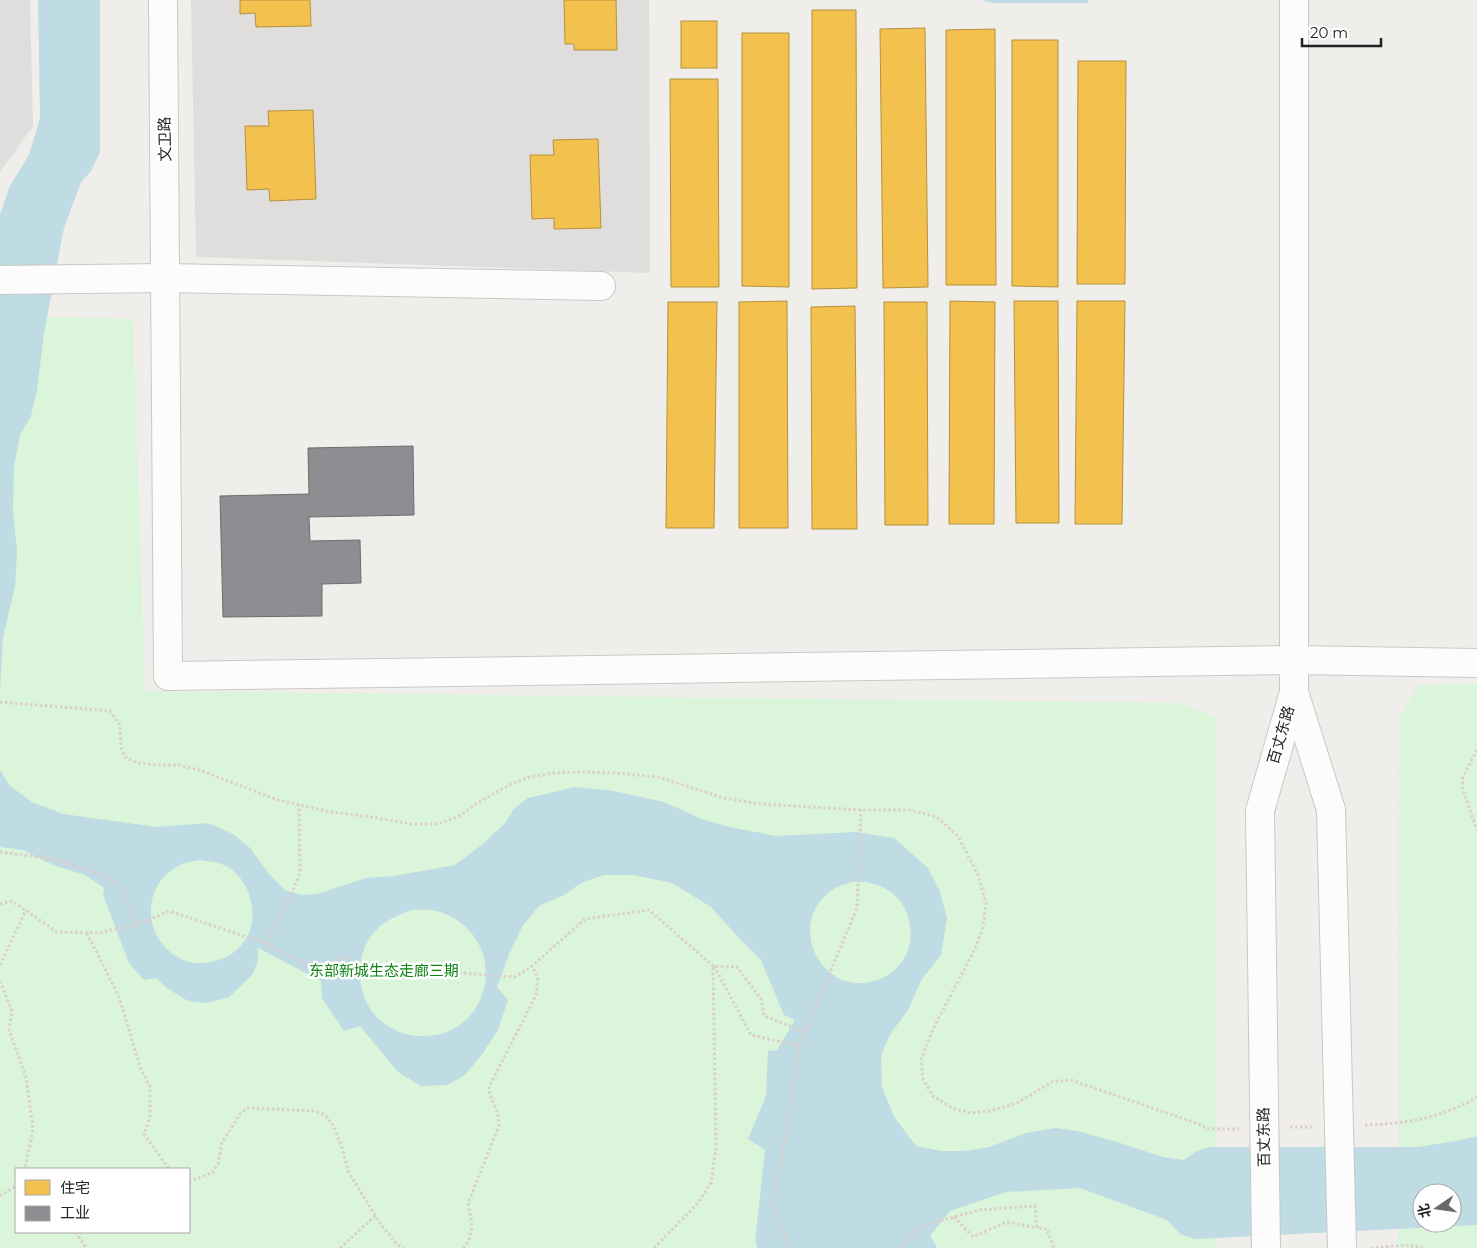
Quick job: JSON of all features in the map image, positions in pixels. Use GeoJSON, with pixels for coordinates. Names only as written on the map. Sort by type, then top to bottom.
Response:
{"type":"FeatureCollection","features":[{"type":"Feature","properties":{"kind":"street","name":"文卫路"},"geometry":{"type":"LineString","coordinates":[[163,0],[168,676],[1294,660]]}},
{"type":"Feature","properties":{"kind":"street"},"geometry":{"type":"LineString","coordinates":[[1294,0],[1294,692]]}},
{"type":"Feature","properties":{"kind":"street"},"geometry":{"type":"LineString","coordinates":[[0,280],[166,278],[601,286]]}},
{"type":"Feature","properties":{"kind":"street"},"geometry":{"type":"LineString","coordinates":[[1294,660],[1477,664]]}},
{"type":"Feature","properties":{"kind":"street","name":"百丈东路"},"geometry":{"type":"LineString","coordinates":[[1294,692],[1330,810],[1342,1248]]}},
{"type":"Feature","properties":{"kind":"street","name":"百丈东路"},"geometry":{"type":"LineString","coordinates":[[1266,1248],[1260,811],[1294,692]]}},
{"type":"Feature","properties":{"kind":"path"},"geometry":{"type":"LineString","coordinates":[[0,702],[110,711],[120,725],[121,748],[124,757],[138,763],[179,765],[199,770],[278,800],[331,812],[411,824],[437,824],[458,817],[474,805],[511,784],[530,777],[553,773],[578,772],[615,773],[658,778],[724,798],[760,804],[861,810],[910,810],[938,817],[958,836],[978,875],[986,903],[983,927],[975,949],[934,1027],[922,1059],[923,1079],[933,1096],[954,1109],[972,1113],[1016,1104],[1052,1082],[1071,1080],[1196,1123],[1210,1130],[1248,1128]]}},
{"type":"Feature","properties":{"kind":"path"},"geometry":{"type":"LineString","coordinates":[[1477,750],[1463,776],[1462,787],[1477,830]]}},
{"type":"Feature","properties":{"kind":"path"},"geometry":{"type":"LineString","coordinates":[[265,943],[294,888],[300,872],[299,805]]}},
{"type":"Feature","properties":{"kind":"path"},"geometry":{"type":"LineString","coordinates":[[791,1248],[772,1208],[788,1123],[799,1046],[857,908],[861,810]]}},
{"type":"Feature","properties":{"kind":"path"},"geometry":{"type":"LineString","coordinates":[[0,852],[47,858],[119,883],[137,925]]}},
{"type":"Feature","properties":{"kind":"path"},"geometry":{"type":"LineString","coordinates":[[0,904],[12,901],[57,932],[98,933],[137,925],[169,911],[265,943],[316,970],[346,957],[358,965],[515,977],[532,966],[585,919],[649,910],[713,966],[751,1035],[799,1046]]}},
{"type":"Feature","properties":{"kind":"path"},"geometry":{"type":"LineString","coordinates":[[0,964],[26,910]]}},
{"type":"Feature","properties":{"kind":"path"},"geometry":{"type":"LineString","coordinates":[[88,933],[119,997],[141,1070],[150,1086],[150,1117],[144,1134],[168,1168]]}},
{"type":"Feature","properties":{"kind":"path"},"geometry":{"type":"LineString","coordinates":[[463,1248],[468,1241],[472,1224],[468,1203],[499,1126],[498,1114],[488,1089],[536,995],[538,978],[532,966]]}},
{"type":"Feature","properties":{"kind":"path"},"geometry":{"type":"LineString","coordinates":[[713,966],[737,967],[761,999],[764,1016],[805,1032]]}},
{"type":"Feature","properties":{"kind":"path"},"geometry":{"type":"LineString","coordinates":[[654,1248],[697,1204],[711,1184],[716,1148],[713,966]]}},
{"type":"Feature","properties":{"kind":"path"},"geometry":{"type":"LineString","coordinates":[[0,981],[12,1011],[9,1030],[26,1077],[33,1129],[25,1168]]}},
{"type":"Feature","properties":{"kind":"path"},"geometry":{"type":"LineString","coordinates":[[1365,1125],[1419,1121],[1465,1104],[1477,1097]]}},
{"type":"Feature","properties":{"kind":"path"},"geometry":{"type":"LineString","coordinates":[[190,1182],[213,1172],[218,1164],[222,1143],[240,1114],[247,1108],[315,1111],[325,1114],[333,1125],[343,1150],[348,1171],[375,1216],[398,1245],[404,1248]]}},
{"type":"Feature","properties":{"kind":"path"},"geometry":{"type":"LineString","coordinates":[[1287,1127],[1316,1127]]}},
{"type":"Feature","properties":{"kind":"path"},"geometry":{"type":"LineString","coordinates":[[0,1196],[15,1187]]}},
{"type":"Feature","properties":{"kind":"path"},"geometry":{"type":"LineString","coordinates":[[901,1248],[922,1226],[979,1210],[1034,1206],[1037,1228]]}},
{"type":"Feature","properties":{"kind":"path"},"geometry":{"type":"LineString","coordinates":[[340,1248],[375,1216]]}},
{"type":"Feature","properties":{"kind":"path"},"geometry":{"type":"LineString","coordinates":[[954,1217],[972,1237],[1007,1222],[1047,1229],[1054,1248]]}},
{"type":"Feature","properties":{"kind":"path"},"geometry":{"type":"LineString","coordinates":[[77,1233],[86,1248]]}},
{"type":"Feature","properties":{"kind":"path"},"geometry":{"type":"LineString","coordinates":[[1371,1248],[1405,1245],[1425,1248]]}},
{"type":"Feature","properties":{"kind":"shaded area"},"geometry":{"type":"Polygon","coordinates":[[[0,0],[30,0],[33,126],[0,172],[0,0]]]}},
{"type":"Feature","properties":{"kind":"shaded area"},"geometry":{"type":"Polygon","coordinates":[[[191,0],[649,0],[650,273],[196,257],[191,0]]]}},
{"type":"Feature","properties":{"kind":"green space","name":"东部新城生态走廊三期"},"geometry":{"type":"Polygon","coordinates":[[[0,316],[133,319],[145,691],[1181,703],[1216,718],[1216,1248],[0,1248],[0,316]]]}},
{"type":"Feature","properties":{"kind":"green space"},"geometry":{"type":"Polygon","coordinates":[[[1477,684],[1477,1248],[1398,1248],[1399,720],[1418,685],[1477,684]]]}},
{"type":"Feature","properties":{"kind":"water"},"geometry":{"type":"Polygon","coordinates":[[[38,0],[100,0],[100,152],[91,171],[81,182],[64,228],[44,333],[37,390],[31,416],[20,435],[14,466],[13,512],[17,551],[15,587],[3,637],[0,692],[0,214],[10,186],[29,155],[40,118],[38,0]]]}},
{"type":"Feature","properties":{"kind":"water"},"geometry":{"type":"Polygon","coordinates":[[[981,0],[1088,0],[1088,3],[994,3],[981,0]]]}},
{"type":"Feature","properties":{"kind":"water"},"geometry":{"type":"Polygon","coordinates":[[[0,770],[10,786],[32,802],[63,814],[157,827],[208,823],[233,834],[250,848],[269,874],[286,891],[304,895],[317,894],[366,878],[394,876],[455,865],[483,844],[505,823],[514,809],[528,798],[575,787],[613,791],[664,802],[704,820],[777,836],[856,832],[894,838],[928,868],[940,892],[947,918],[941,955],[922,979],[908,1010],[891,1033],[881,1055],[882,1088],[895,1118],[916,1146],[941,1151],[965,1151],[989,1147],[1026,1133],[1055,1128],[1077,1131],[1163,1157],[1184,1160],[1195,1152],[1209,1147],[1418,1147],[1477,1136],[1477,1225],[1462,1226],[1462,1183],[1412,1183],[1412,1228],[1195,1239],[1180,1234],[1167,1220],[1080,1188],[1006,1192],[950,1211],[930,1236],[936,1248],[758,1248],[755,1241],[765,1150],[748,1139],[766,1096],[768,1051],[777,1050],[795,1020],[784,1015],[761,960],[711,907],[672,883],[633,875],[604,875],[581,883],[564,895],[539,906],[522,927],[510,952],[497,987],[508,1000],[498,1030],[483,1053],[465,1075],[447,1085],[421,1086],[398,1072],[360,1026],[344,1031],[322,998],[321,981],[258,948],[258,962],[252,975],[229,997],[206,1003],[188,1001],[167,988],[156,978],[144,980],[129,963],[103,895],[104,888],[85,875],[53,865],[23,850],[0,847],[0,770]],[[200,860],[185,863],[170,871],[155,890],[151,903],[154,929],[160,941],[169,951],[181,959],[195,963],[210,962],[224,958],[237,949],[249,932],[252,917],[250,896],[241,879],[234,871],[215,862],[200,860]],[[852,882],[835,888],[819,903],[811,921],[811,940],[817,958],[829,972],[845,981],[865,983],[886,976],[901,962],[907,953],[910,943],[910,923],[903,905],[890,891],[869,882],[852,882]],[[411,910],[378,928],[370,938],[364,949],[361,961],[361,987],[371,1011],[390,1027],[401,1032],[419,1036],[446,1032],[463,1022],[476,1008],[484,991],[486,972],[483,953],[473,936],[452,917],[441,912],[411,910]]]}},
{"type":"Feature","properties":{"kind":"building: 住宅"},"geometry":{"type":"Polygon","coordinates":[[[240,0],[310,0],[311,26],[256,27],[255,13],[240,14],[240,0]]]}},
{"type":"Feature","properties":{"kind":"building: 住宅"},"geometry":{"type":"Polygon","coordinates":[[[564,0],[616,0],[617,50],[574,50],[574,44],[565,44],[564,0]]]}},
{"type":"Feature","properties":{"kind":"building: 住宅"},"geometry":{"type":"Polygon","coordinates":[[[812,10],[856,10],[857,288],[812,289],[812,10]]]}},
{"type":"Feature","properties":{"kind":"building: 住宅"},"geometry":{"type":"Polygon","coordinates":[[[681,21],[717,21],[717,68],[681,68],[681,21]]]}},
{"type":"Feature","properties":{"kind":"building: 住宅"},"geometry":{"type":"Polygon","coordinates":[[[925,28],[928,287],[883,288],[880,29],[925,28]]]}},
{"type":"Feature","properties":{"kind":"building: 住宅"},"geometry":{"type":"Polygon","coordinates":[[[995,29],[996,285],[946,285],[946,30],[995,29]]]}},
{"type":"Feature","properties":{"kind":"building: 住宅"},"geometry":{"type":"Polygon","coordinates":[[[742,33],[789,33],[789,287],[742,286],[742,33]]]}},
{"type":"Feature","properties":{"kind":"building: 住宅"},"geometry":{"type":"Polygon","coordinates":[[[1012,40],[1058,40],[1058,287],[1012,286],[1012,40]]]}},
{"type":"Feature","properties":{"kind":"building: 住宅"},"geometry":{"type":"Polygon","coordinates":[[[1078,61],[1126,61],[1125,284],[1077,284],[1078,61]]]}},
{"type":"Feature","properties":{"kind":"building: 住宅"},"geometry":{"type":"Polygon","coordinates":[[[670,79],[718,79],[719,287],[671,287],[670,79]]]}},
{"type":"Feature","properties":{"kind":"building: 住宅"},"geometry":{"type":"Polygon","coordinates":[[[313,110],[316,199],[270,201],[269,189],[247,190],[245,126],[269,126],[268,111],[313,110]]]}},
{"type":"Feature","properties":{"kind":"building: 住宅"},"geometry":{"type":"Polygon","coordinates":[[[598,139],[601,228],[554,229],[554,218],[532,219],[530,155],[554,155],[553,140],[598,139]]]}},
{"type":"Feature","properties":{"kind":"building: 住宅"},"geometry":{"type":"Polygon","coordinates":[[[787,301],[788,528],[739,528],[739,302],[787,301]]]}},
{"type":"Feature","properties":{"kind":"building: 住宅"},"geometry":{"type":"Polygon","coordinates":[[[950,301],[995,302],[994,524],[949,524],[950,301]]]}},
{"type":"Feature","properties":{"kind":"building: 住宅"},"geometry":{"type":"Polygon","coordinates":[[[1014,301],[1058,301],[1059,523],[1016,523],[1014,301]]]}},
{"type":"Feature","properties":{"kind":"building: 住宅"},"geometry":{"type":"Polygon","coordinates":[[[1077,301],[1125,301],[1122,524],[1075,524],[1077,301]]]}},
{"type":"Feature","properties":{"kind":"building: 住宅"},"geometry":{"type":"Polygon","coordinates":[[[668,302],[717,302],[714,528],[666,528],[668,302]]]}},
{"type":"Feature","properties":{"kind":"building: 住宅"},"geometry":{"type":"Polygon","coordinates":[[[884,302],[927,302],[928,525],[885,525],[884,302]]]}},
{"type":"Feature","properties":{"kind":"building: 住宅"},"geometry":{"type":"Polygon","coordinates":[[[855,306],[857,529],[812,529],[811,307],[855,306]]]}},
{"type":"Feature","properties":{"kind":"building: 工业"},"geometry":{"type":"Polygon","coordinates":[[[413,446],[414,515],[309,517],[310,541],[360,540],[361,583],[322,584],[322,616],[223,617],[220,496],[309,494],[308,448],[413,446]]]}}]}
